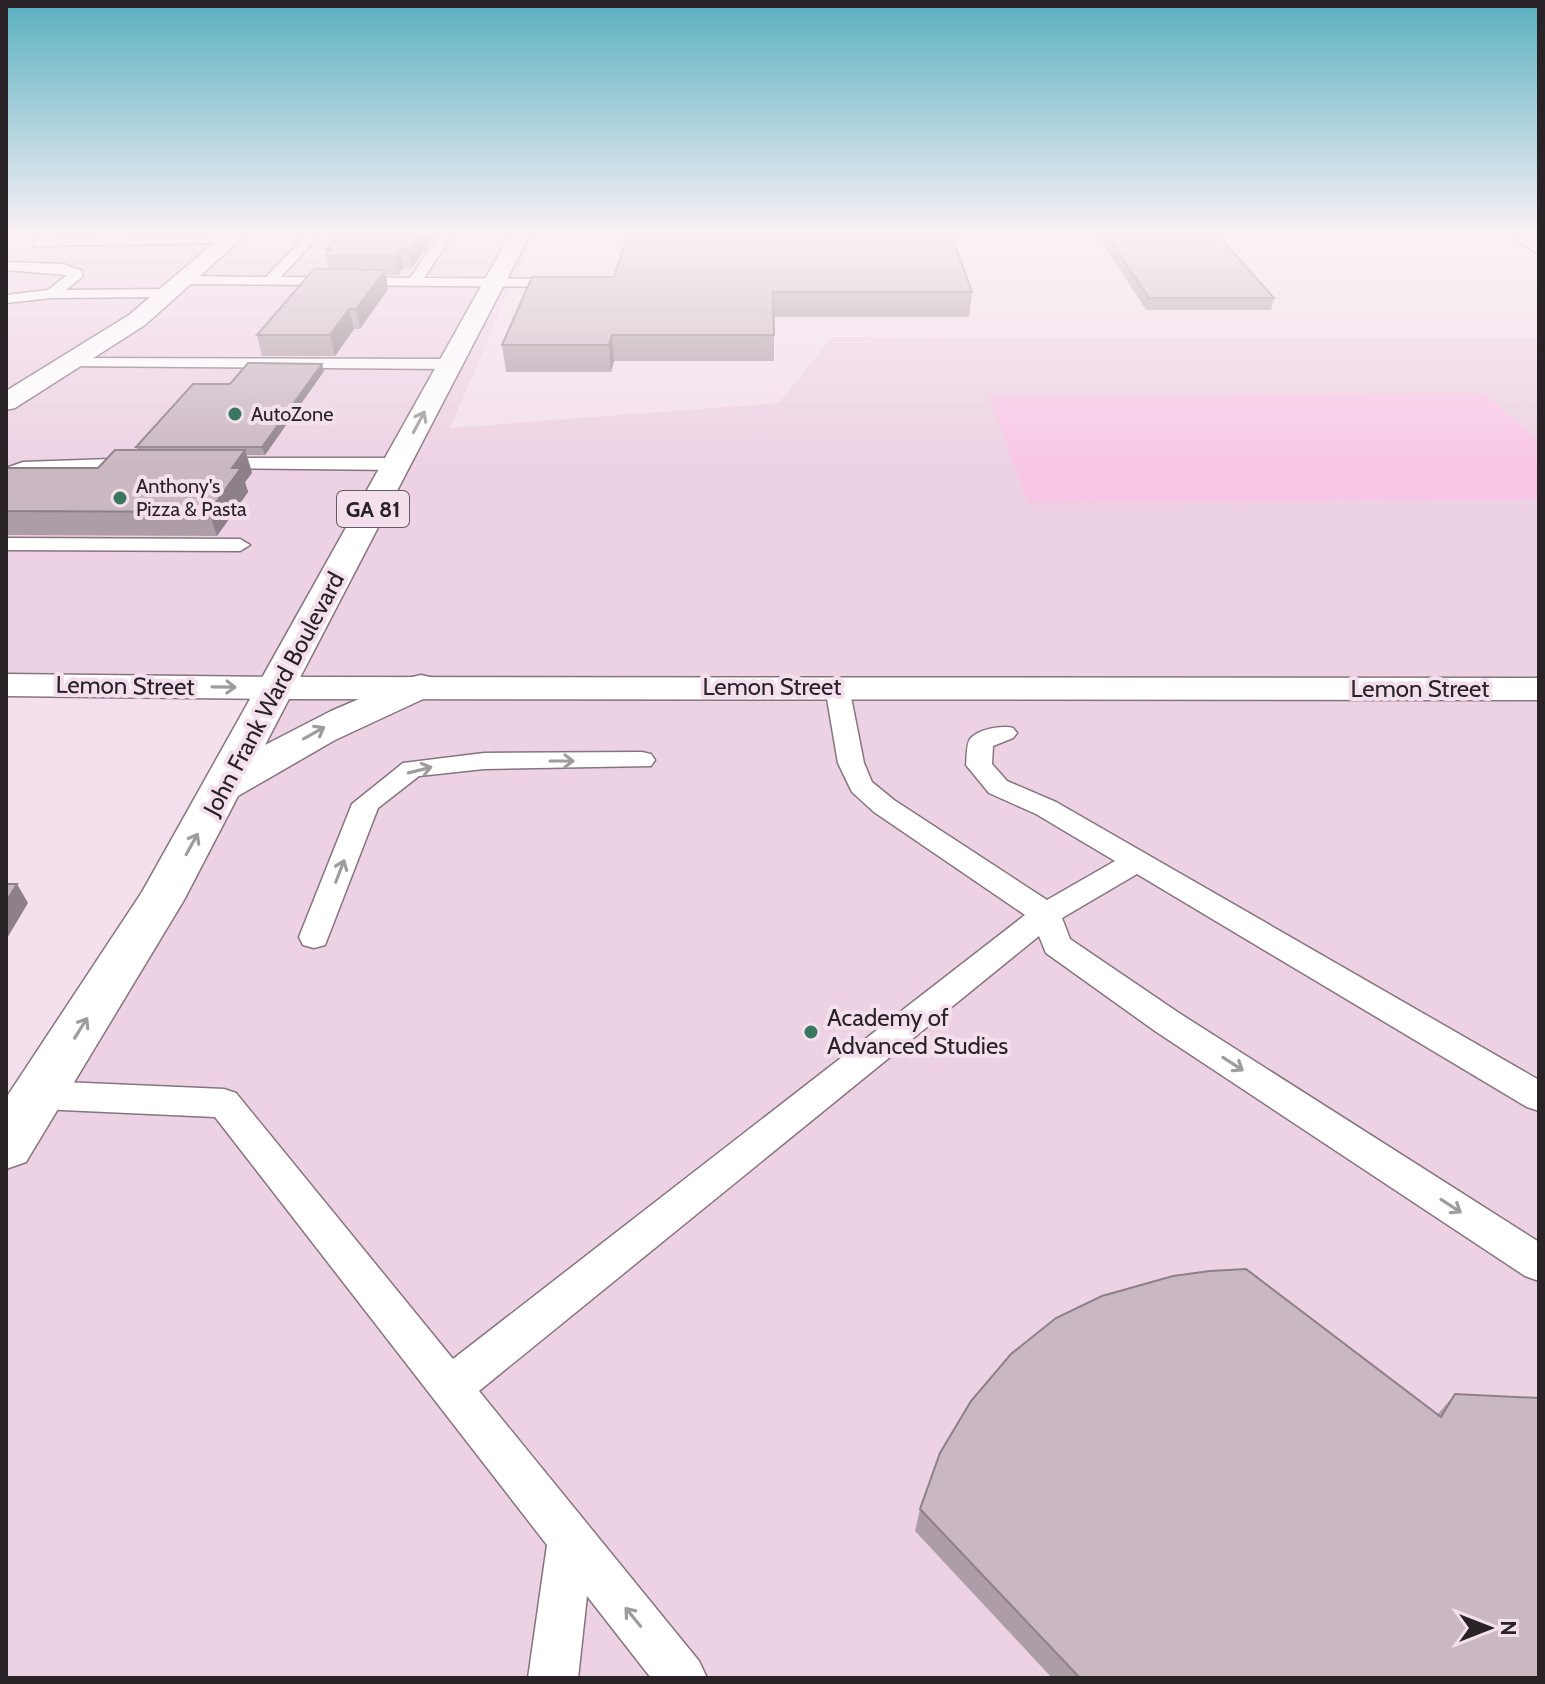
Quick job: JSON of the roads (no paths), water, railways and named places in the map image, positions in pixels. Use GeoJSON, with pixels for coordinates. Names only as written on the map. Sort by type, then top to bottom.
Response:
{"type":"FeatureCollection","features":[{"type":"Feature","properties":{"kind":"main road"},"geometry":{"type":"LineString","coordinates":[[6,402],[149,310]]}},
{"type":"Feature","properties":{"kind":"main road","name":"John Frank Ward Boulevard"},"geometry":{"type":"LineString","coordinates":[[6,1145],[23,1096],[161,900],[278,688],[479,310]]}},
{"type":"Feature","properties":{"kind":"main road","name":"Lemon Street"},"geometry":{"type":"LineString","coordinates":[[6,685],[1539,689]]}},
{"type":"Feature","properties":{"kind":"main road"},"geometry":{"type":"LineString","coordinates":[[224,787],[317,730],[421,686]]}},
{"type":"Feature","properties":{"kind":"lane"},"geometry":{"type":"LineString","coordinates":[[70,363],[450,364]]}},
{"type":"Feature","properties":{"kind":"lane"},"geometry":{"type":"LineString","coordinates":[[6,475],[23,468],[157,464]]}},
{"type":"Feature","properties":{"kind":"lane"},"geometry":{"type":"LineString","coordinates":[[188,464],[397,464]]}},
{"type":"Feature","properties":{"kind":"lane"},"geometry":{"type":"LineString","coordinates":[[6,544],[240,545]]}},
{"type":"Feature","properties":{"kind":"lane"},"geometry":{"type":"LineString","coordinates":[[837,687],[851,763],[861,786],[884,806],[1046,914],[1057,945],[1167,1022],[1539,1263]]}},
{"type":"Feature","properties":{"kind":"lane"},"geometry":{"type":"LineString","coordinates":[[1004,733],[981,742],[979,765],[998,787],[1046,808],[1539,1097]]}},
{"type":"Feature","properties":{"kind":"lane"},"geometry":{"type":"LineString","coordinates":[[314,937],[366,804],[412,769],[484,761],[642,760]]}},
{"type":"Feature","properties":{"kind":"lane"},"geometry":{"type":"LineString","coordinates":[[451,1387],[1046,914],[1138,861]]}},
{"type":"Feature","properties":{"kind":"lane"},"geometry":{"type":"LineString","coordinates":[[23,1096],[224,1103],[682,1678]]}},
{"type":"Feature","properties":{"kind":"lane"},"geometry":{"type":"LineString","coordinates":[[553,1678],[571,1540]]}},
{"type":"Feature","properties":{"kind":"place","name":"AutoZone"},"geometry":{"type":"Point","coordinates":[235,414]}},
{"type":"Feature","properties":{"kind":"place","name":"Anthony's Pizza & Pasta"},"geometry":{"type":"Point","coordinates":[120,498]}},
{"type":"Feature","properties":{"kind":"place","name":"Academy of Advanced Studies"},"geometry":{"type":"Point","coordinates":[811,1032]}}]}
